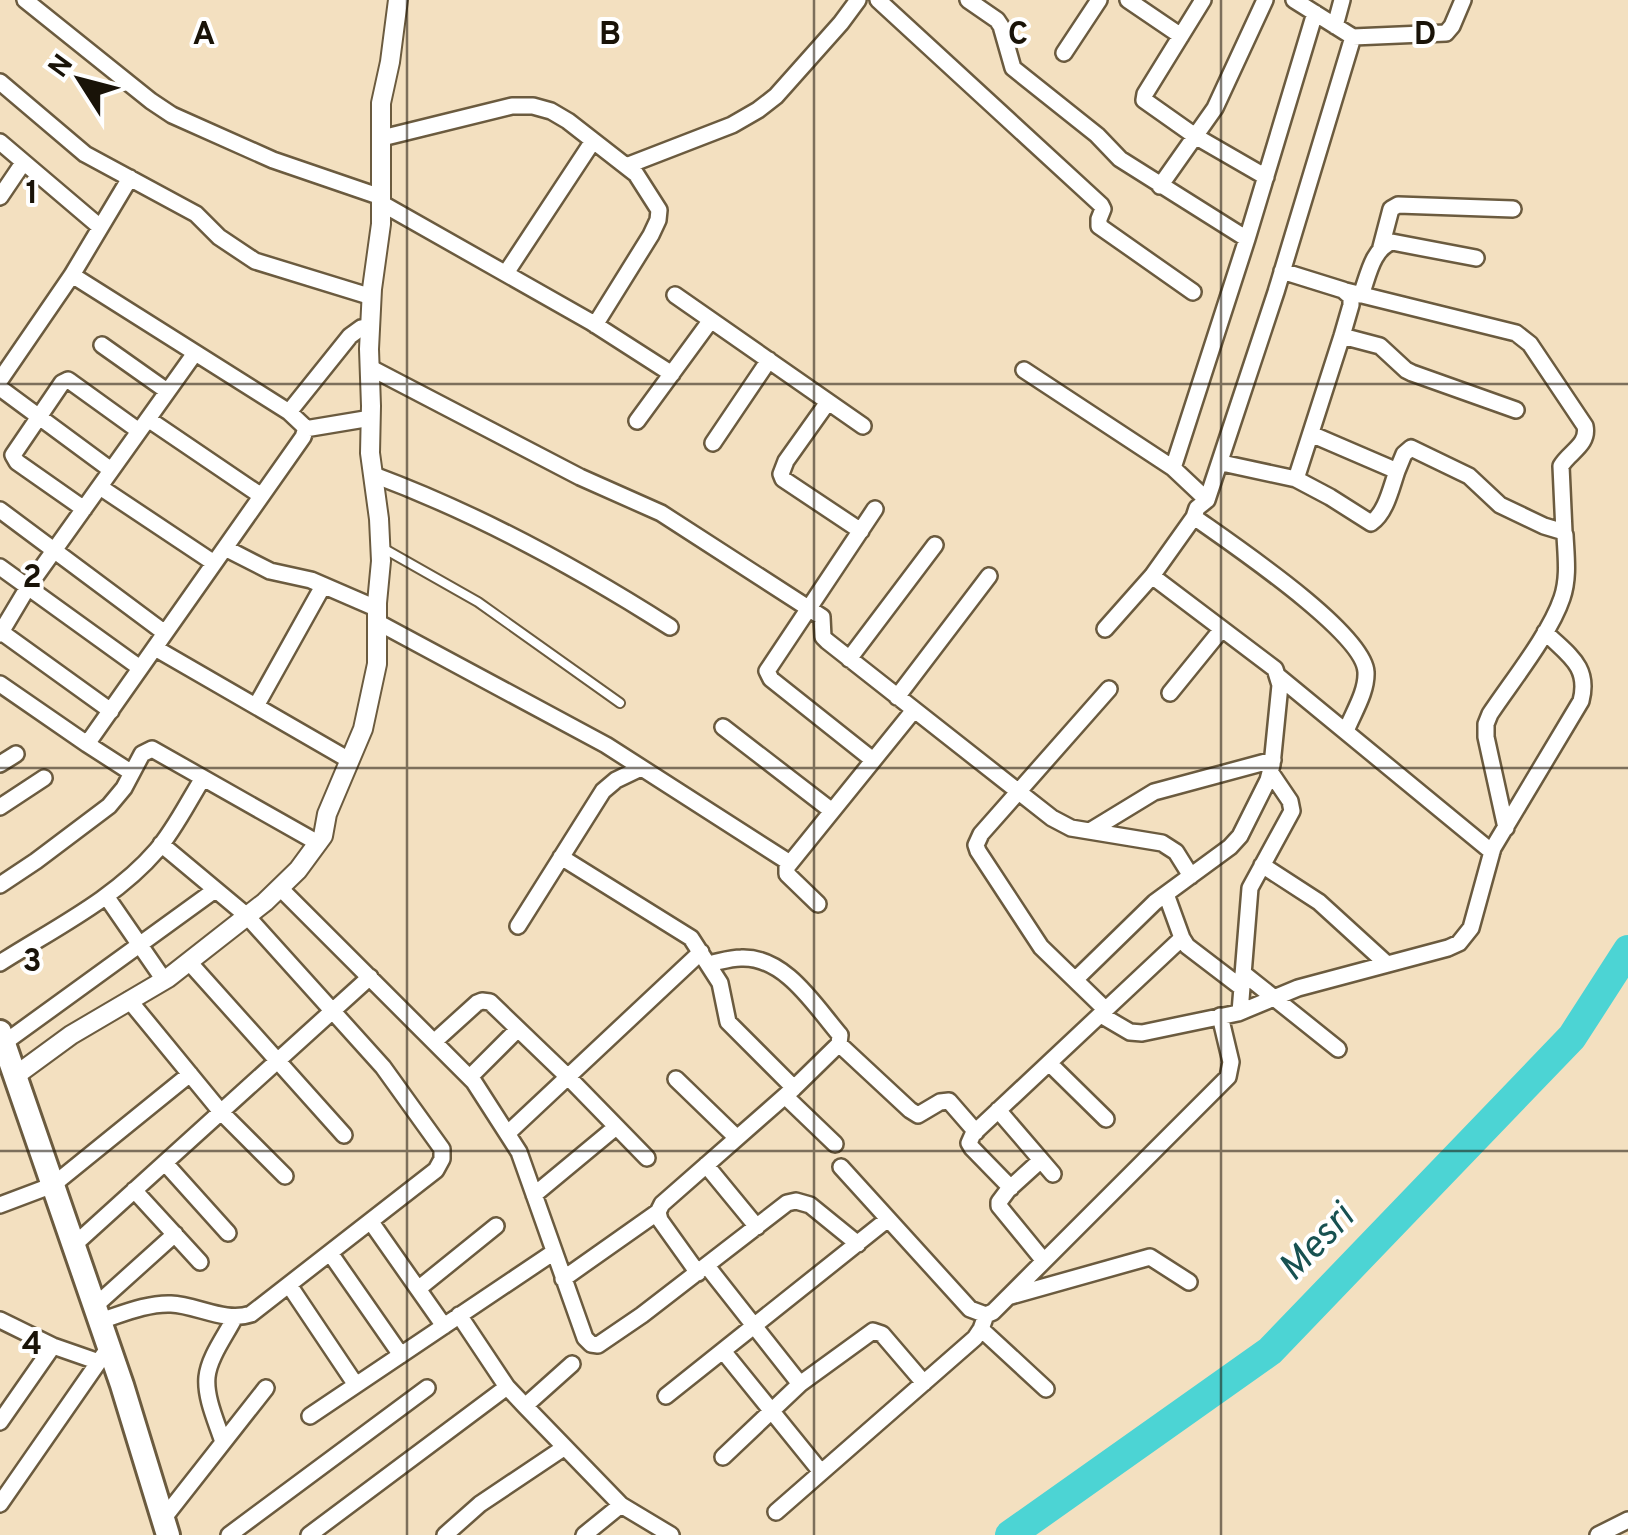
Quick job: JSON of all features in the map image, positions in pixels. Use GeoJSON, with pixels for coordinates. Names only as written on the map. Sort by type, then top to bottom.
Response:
{"type":"FeatureCollection","features":[{"type":"Feature","properties":{"kind":"main road"},"geometry":{"type":"LineString","coordinates":[[2,1038],[8,1079],[53,1185],[97,1314],[104,1354],[168,1530]]}},
{"type":"Feature","properties":{"kind":"street"},"geometry":{"type":"LineString","coordinates":[[25,0],[172,115],[273,160],[381,200],[595,324],[672,374]]}},
{"type":"Feature","properties":{"kind":"street"},"geometry":{"type":"LineString","coordinates":[[8,1079],[164,980],[223,937],[298,870],[323,836],[327,814],[362,728],[377,664],[381,547],[370,453],[369,368],[381,224],[381,103],[398,0]]}},
{"type":"Feature","properties":{"kind":"street"},"geometry":{"type":"LineString","coordinates":[[626,166],[732,125],[758,110],[776,96],[858,0]]}},
{"type":"Feature","properties":{"kind":"street"},"geometry":{"type":"LineString","coordinates":[[878,0],[1101,206],[1099,226],[1193,292]]}},
{"type":"Feature","properties":{"kind":"street"},"geometry":{"type":"LineString","coordinates":[[968,0],[1001,26],[1013,68],[1120,158],[1248,239]]}},
{"type":"Feature","properties":{"kind":"street"},"geometry":{"type":"LineString","coordinates":[[1064,54],[1100,0]]}},
{"type":"Feature","properties":{"kind":"street"},"geometry":{"type":"LineString","coordinates":[[1128,0],[1180,36]]}},
{"type":"Feature","properties":{"kind":"street"},"geometry":{"type":"LineString","coordinates":[[1202,0],[1144,100],[1195,136],[1266,177]]}},
{"type":"Feature","properties":{"kind":"street"},"geometry":{"type":"LineString","coordinates":[[1160,186],[1215,108],[1265,0]]}},
{"type":"Feature","properties":{"kind":"street"},"geometry":{"type":"LineString","coordinates":[[1294,0],[1352,38],[1446,33],[1463,0]]}},
{"type":"Feature","properties":{"kind":"street"},"geometry":{"type":"LineString","coordinates":[[1335,26],[1342,0]]}},
{"type":"Feature","properties":{"kind":"street"},"geometry":{"type":"LineString","coordinates":[[1172,468],[1248,239],[1316,13]]}},
{"type":"Feature","properties":{"kind":"street"},"geometry":{"type":"LineString","coordinates":[[1105,628],[1152,576],[1197,508],[1207,500],[1222,463],[1352,38]]}},
{"type":"Feature","properties":{"kind":"street"},"geometry":{"type":"LineString","coordinates":[[0,82],[85,154],[196,214],[219,238],[255,262],[372,297]]}},
{"type":"Feature","properties":{"kind":"street"},"geometry":{"type":"LineString","coordinates":[[382,138],[512,106],[533,106],[551,111],[636,174],[649,191],[658,220],[595,324]]}},
{"type":"Feature","properties":{"kind":"street"},"geometry":{"type":"LineString","coordinates":[[506,273],[593,141]]}},
{"type":"Feature","properties":{"kind":"street"},"geometry":{"type":"LineString","coordinates":[[0,142],[100,228]]}},
{"type":"Feature","properties":{"kind":"street"},"geometry":{"type":"LineString","coordinates":[[0,197],[24,163]]}},
{"type":"Feature","properties":{"kind":"street"},"geometry":{"type":"LineString","coordinates":[[0,380],[72,275],[130,178]]}},
{"type":"Feature","properties":{"kind":"street"},"geometry":{"type":"LineString","coordinates":[[1296,480],[1351,297],[1381,246],[1390,209],[1398,204],[1514,208]]}},
{"type":"Feature","properties":{"kind":"street"},"geometry":{"type":"LineString","coordinates":[[1381,246],[1392,242],[1476,258]]}},
{"type":"Feature","properties":{"kind":"street"},"geometry":{"type":"LineString","coordinates":[[1282,271],[1516,333],[1530,344],[1582,421],[1586,433],[1581,444],[1561,466],[1567,571],[1563,596],[1545,632],[1486,724],[1506,828]]}},
{"type":"Feature","properties":{"kind":"street"},"geometry":{"type":"LineString","coordinates":[[72,275],[289,412],[305,429],[87,744]]}},
{"type":"Feature","properties":{"kind":"street"},"geometry":{"type":"LineString","coordinates":[[675,295],[863,426]]}},
{"type":"Feature","properties":{"kind":"street"},"geometry":{"type":"LineString","coordinates":[[636,422],[711,320]]}},
{"type":"Feature","properties":{"kind":"street"},"geometry":{"type":"LineString","coordinates":[[289,412],[350,336],[361,328],[371,327]]}},
{"type":"Feature","properties":{"kind":"street"},"geometry":{"type":"LineString","coordinates":[[1342,336],[1380,346],[1412,374],[1516,410]]}},
{"type":"Feature","properties":{"kind":"street"},"geometry":{"type":"LineString","coordinates":[[102,345],[167,392]]}},
{"type":"Feature","properties":{"kind":"street"},"geometry":{"type":"LineString","coordinates":[[111,711],[1,633],[28,587],[195,353]]}},
{"type":"Feature","properties":{"kind":"street"},"geometry":{"type":"LineString","coordinates":[[713,443],[769,360]]}},
{"type":"Feature","properties":{"kind":"street"},"geometry":{"type":"LineString","coordinates":[[369,368],[580,477],[662,513],[822,617],[827,641],[1061,824],[1170,846],[1192,876]]}},
{"type":"Feature","properties":{"kind":"street"},"geometry":{"type":"LineString","coordinates":[[1024,370],[1172,468],[1207,500]]}},
{"type":"Feature","properties":{"kind":"street"},"geometry":{"type":"LineString","coordinates":[[84,509],[13,455],[62,382],[68,380],[260,496]]}},
{"type":"Feature","properties":{"kind":"street"},"geometry":{"type":"LineString","coordinates":[[0,388],[111,470]]}},
{"type":"Feature","properties":{"kind":"street"},"geometry":{"type":"LineString","coordinates":[[828,402],[780,474],[861,530]]}},
{"type":"Feature","properties":{"kind":"street"},"geometry":{"type":"LineString","coordinates":[[305,429],[371,418]]}},
{"type":"Feature","properties":{"kind":"street"},"geometry":{"type":"LineString","coordinates":[[1311,434],[1397,471]]}},
{"type":"Feature","properties":{"kind":"street"},"geometry":{"type":"LineString","coordinates":[[1222,463],[1296,480],[1370,523],[1381,513],[1404,454],[1411,448],[1469,476],[1500,505],[1564,532]]}},
{"type":"Feature","properties":{"kind":"street"},"geometry":{"type":"LineString","coordinates":[[374,475],[494,525],[670,626]]}},
{"type":"Feature","properties":{"kind":"street"},"geometry":{"type":"LineString","coordinates":[[100,487],[214,563]]}},
{"type":"Feature","properties":{"kind":"street"},"geometry":{"type":"LineString","coordinates":[[873,760],[768,676],[768,666],[875,509]]}},
{"type":"Feature","properties":{"kind":"street"},"geometry":{"type":"LineString","coordinates":[[0,510],[165,633]]}},
{"type":"Feature","properties":{"kind":"street"},"geometry":{"type":"LineString","coordinates":[[1194,517],[1281,578],[1344,635],[1365,665],[1367,675],[1346,731]]}},
{"type":"Feature","properties":{"kind":"street"},"geometry":{"type":"LineString","coordinates":[[848,658],[935,546]]}},
{"type":"Feature","properties":{"kind":"street"},"geometry":{"type":"LineString","coordinates":[[225,548],[270,571],[323,586],[378,616],[606,745],[790,863]]}},
{"type":"Feature","properties":{"kind":"street"},"geometry":{"type":"LineString","coordinates":[[0,567],[140,668]]}},
{"type":"Feature","properties":{"kind":"street"},"geometry":{"type":"LineString","coordinates":[[898,697],[988,576]]}},
{"type":"Feature","properties":{"kind":"street"},"geometry":{"type":"LineString","coordinates":[[1152,576],[1268,664],[1492,852]]}},
{"type":"Feature","properties":{"kind":"street"},"geometry":{"type":"LineString","coordinates":[[256,706],[323,586]]}},
{"type":"Feature","properties":{"kind":"street"},"geometry":{"type":"LineString","coordinates":[[1170,693],[1222,629]]}},
{"type":"Feature","properties":{"kind":"street"},"geometry":{"type":"LineString","coordinates":[[1110,690],[977,839],[978,851],[1041,946],[1104,1012],[1136,1034],[1240,1012],[1298,988],[1448,948],[1466,936],[1475,920],[1492,852],[1581,701],[1583,675],[1578,665],[1545,632]]}},
{"type":"Feature","properties":{"kind":"street"},"geometry":{"type":"LineString","coordinates":[[154,648],[349,760]]}},
{"type":"Feature","properties":{"kind":"street"},"geometry":{"type":"LineString","coordinates":[[1076,979],[1147,909],[1236,842],[1272,767],[1278,676]]}},
{"type":"Feature","properties":{"kind":"street"},"geometry":{"type":"LineString","coordinates":[[0,684],[132,773]]}},
{"type":"Feature","properties":{"kind":"street"},"geometry":{"type":"LineString","coordinates":[[818,904],[786,871],[914,710]]}},
{"type":"Feature","properties":{"kind":"street"},"geometry":{"type":"LineString","coordinates":[[723,727],[832,810]]}},
{"type":"Feature","properties":{"kind":"street"},"geometry":{"type":"LineString","coordinates":[[0,885],[116,799],[142,754],[152,749],[318,843]]}},
{"type":"Feature","properties":{"kind":"street"},"geometry":{"type":"LineString","coordinates":[[0,764],[16,754]]}},
{"type":"Feature","properties":{"kind":"street"},"geometry":{"type":"LineString","coordinates":[[1090,831],[1154,792],[1272,767]]}},
{"type":"Feature","properties":{"kind":"street"},"geometry":{"type":"LineString","coordinates":[[1240,1012],[1249,893],[1292,812],[1272,767]]}},
{"type":"Feature","properties":{"kind":"street"},"geometry":{"type":"LineString","coordinates":[[518,926],[603,791],[642,768]]}},
{"type":"Feature","properties":{"kind":"street"},"geometry":{"type":"LineString","coordinates":[[0,807],[44,778]]}},
{"type":"Feature","properties":{"kind":"street"},"geometry":{"type":"LineString","coordinates":[[0,962],[106,896],[160,844],[203,778]]}},
{"type":"Feature","properties":{"kind":"street"},"geometry":{"type":"LineString","coordinates":[[97,1314],[166,1303],[235,1317],[250,1314],[436,1170],[442,1159],[442,1149],[383,1068],[332,1010],[246,915],[160,844]]}},
{"type":"Feature","properties":{"kind":"street"},"geometry":{"type":"LineString","coordinates":[[562,857],[692,938],[722,988],[728,1022],[835,1144]]}},
{"type":"Feature","properties":{"kind":"street"},"geometry":{"type":"LineString","coordinates":[[1262,865],[1319,902],[1387,964]]}},
{"type":"Feature","properties":{"kind":"street"},"geometry":{"type":"LineString","coordinates":[[280,888],[470,1077],[508,1132],[519,1152],[585,1338],[594,1345],[642,1315],[787,1203],[804,1202],[858,1244]]}},
{"type":"Feature","properties":{"kind":"street"},"geometry":{"type":"LineString","coordinates":[[2,1038],[216,890]]}},
{"type":"Feature","properties":{"kind":"street"},"geometry":{"type":"LineString","coordinates":[[1166,894],[1182,938],[1193,951],[1276,997],[1338,1048]]}},
{"type":"Feature","properties":{"kind":"street"},"geometry":{"type":"LineString","coordinates":[[106,896],[164,980]]}},
{"type":"Feature","properties":{"kind":"street"},"geometry":{"type":"LineString","coordinates":[[1011,1188],[972,1148],[970,1139],[1182,938]]}},
{"type":"Feature","properties":{"kind":"street"},"geometry":{"type":"LineString","coordinates":[[508,1132],[705,958],[754,959],[781,970],[840,1035],[839,1044],[662,1204],[658,1212],[564,1280]]}},
{"type":"Feature","properties":{"kind":"street"},"geometry":{"type":"LineString","coordinates":[[189,962],[344,1134]]}},
{"type":"Feature","properties":{"kind":"street"},"geometry":{"type":"LineString","coordinates":[[74,1245],[370,976]]}},
{"type":"Feature","properties":{"kind":"street"},"geometry":{"type":"LineString","coordinates":[[128,1000],[222,1112],[285,1176]]}},
{"type":"Feature","properties":{"kind":"street"},"geometry":{"type":"LineString","coordinates":[[436,1041],[482,1001],[490,1002],[646,1158]]}},
{"type":"Feature","properties":{"kind":"street"},"geometry":{"type":"LineString","coordinates":[[776,1512],[975,1338],[993,1312],[1228,1077],[1231,1062],[1220,1016]]}},
{"type":"Feature","properties":{"kind":"street"},"geometry":{"type":"LineString","coordinates":[[470,1077],[518,1028]]}},
{"type":"Feature","properties":{"kind":"street"},"geometry":{"type":"LineString","coordinates":[[839,1044],[914,1114],[949,1101],[976,1132]]}},
{"type":"Feature","properties":{"kind":"street"},"geometry":{"type":"LineString","coordinates":[[1049,1062],[1106,1119]]}},
{"type":"Feature","properties":{"kind":"street"},"geometry":{"type":"LineString","coordinates":[[0,1205],[53,1185],[190,1074]]}},
{"type":"Feature","properties":{"kind":"street"},"geometry":{"type":"LineString","coordinates":[[676,1078],[737,1138]]}},
{"type":"Feature","properties":{"kind":"street"},"geometry":{"type":"LineString","coordinates":[[998,1110],[1053,1174]]}},
{"type":"Feature","properties":{"kind":"street"},"geometry":{"type":"LineString","coordinates":[[534,1195],[616,1127]]}},
{"type":"Feature","properties":{"kind":"street"},"geometry":{"type":"LineString","coordinates":[[1041,1160],[1001,1197],[999,1206],[1044,1261]]}},
{"type":"Feature","properties":{"kind":"street"},"geometry":{"type":"LineString","coordinates":[[164,1163],[228,1233]]}},
{"type":"Feature","properties":{"kind":"street"},"geometry":{"type":"LineString","coordinates":[[706,1165],[757,1227]]}},
{"type":"Feature","properties":{"kind":"street"},"geometry":{"type":"LineString","coordinates":[[841,1167],[1046,1389]]}},
{"type":"Feature","properties":{"kind":"street"},"geometry":{"type":"LineString","coordinates":[[134,1190],[200,1262]]}},
{"type":"Feature","properties":{"kind":"street"},"geometry":{"type":"LineString","coordinates":[[658,1212],[660,1220],[800,1384]]}},
{"type":"Feature","properties":{"kind":"street"},"geometry":{"type":"LineString","coordinates":[[666,1396],[888,1219]]}},
{"type":"Feature","properties":{"kind":"street"},"geometry":{"type":"LineString","coordinates":[[371,1222],[444,1326]]}},
{"type":"Feature","properties":{"kind":"street"},"geometry":{"type":"LineString","coordinates":[[418,1289],[496,1226]]}},
{"type":"Feature","properties":{"kind":"street"},"geometry":{"type":"LineString","coordinates":[[97,1314],[175,1234]]}},
{"type":"Feature","properties":{"kind":"street"},"geometry":{"type":"LineString","coordinates":[[310,1416],[554,1252]]}},
{"type":"Feature","properties":{"kind":"street"},"geometry":{"type":"LineString","coordinates":[[330,1253],[401,1355]]}},
{"type":"Feature","properties":{"kind":"street"},"geometry":{"type":"LineString","coordinates":[[1008,1297],[1150,1256],[1190,1282]]}},
{"type":"Feature","properties":{"kind":"street"},"geometry":{"type":"LineString","coordinates":[[289,1285],[356,1385]]}},
{"type":"Feature","properties":{"kind":"street"},"geometry":{"type":"LineString","coordinates":[[460,1315],[507,1386],[525,1406],[621,1505],[672,1535]]}},
{"type":"Feature","properties":{"kind":"street"},"geometry":{"type":"LineString","coordinates":[[223,1442],[206,1378],[235,1317]]}},
{"type":"Feature","properties":{"kind":"street"},"geometry":{"type":"LineString","coordinates":[[0,1320],[53,1346],[104,1354],[0,1504]]}},
{"type":"Feature","properties":{"kind":"street"},"geometry":{"type":"LineString","coordinates":[[723,1457],[800,1384],[873,1331],[882,1334],[924,1382]]}},
{"type":"Feature","properties":{"kind":"street"},"geometry":{"type":"LineString","coordinates":[[0,1422],[53,1346]]}},
{"type":"Feature","properties":{"kind":"street"},"geometry":{"type":"LineString","coordinates":[[722,1351],[821,1472]]}},
{"type":"Feature","properties":{"kind":"street"},"geometry":{"type":"LineString","coordinates":[[525,1406],[572,1364]]}},
{"type":"Feature","properties":{"kind":"street"},"geometry":{"type":"LineString","coordinates":[[309,1535],[507,1386]]}},
{"type":"Feature","properties":{"kind":"street"},"geometry":{"type":"LineString","coordinates":[[168,1530],[223,1442],[266,1388]]}},
{"type":"Feature","properties":{"kind":"street"},"geometry":{"type":"LineString","coordinates":[[230,1535],[427,1388]]}},
{"type":"Feature","properties":{"kind":"street"},"geometry":{"type":"LineString","coordinates":[[445,1535],[480,1504],[565,1447]]}},
{"type":"Feature","properties":{"kind":"street"},"geometry":{"type":"LineString","coordinates":[[584,1535],[621,1505]]}},
{"type":"Feature","properties":{"kind":"street"},"geometry":{"type":"LineString","coordinates":[[1600,1534],[1628,1520]]}},
{"type":"Feature","properties":{"kind":"street"},"geometry":{"type":"LineString","coordinates":[[328,1521],[339,1535]]}},
{"type":"Feature","properties":{"kind":"lane"},"geometry":{"type":"LineString","coordinates":[[381,547],[478,602],[620,703]]}},
{"type":"Feature","properties":{"kind":"waterway","name":"Mesri"},"geometry":{"type":"LineString","coordinates":[[1010,1535],[1270,1351],[1572,1037],[1628,950]]}}]}
